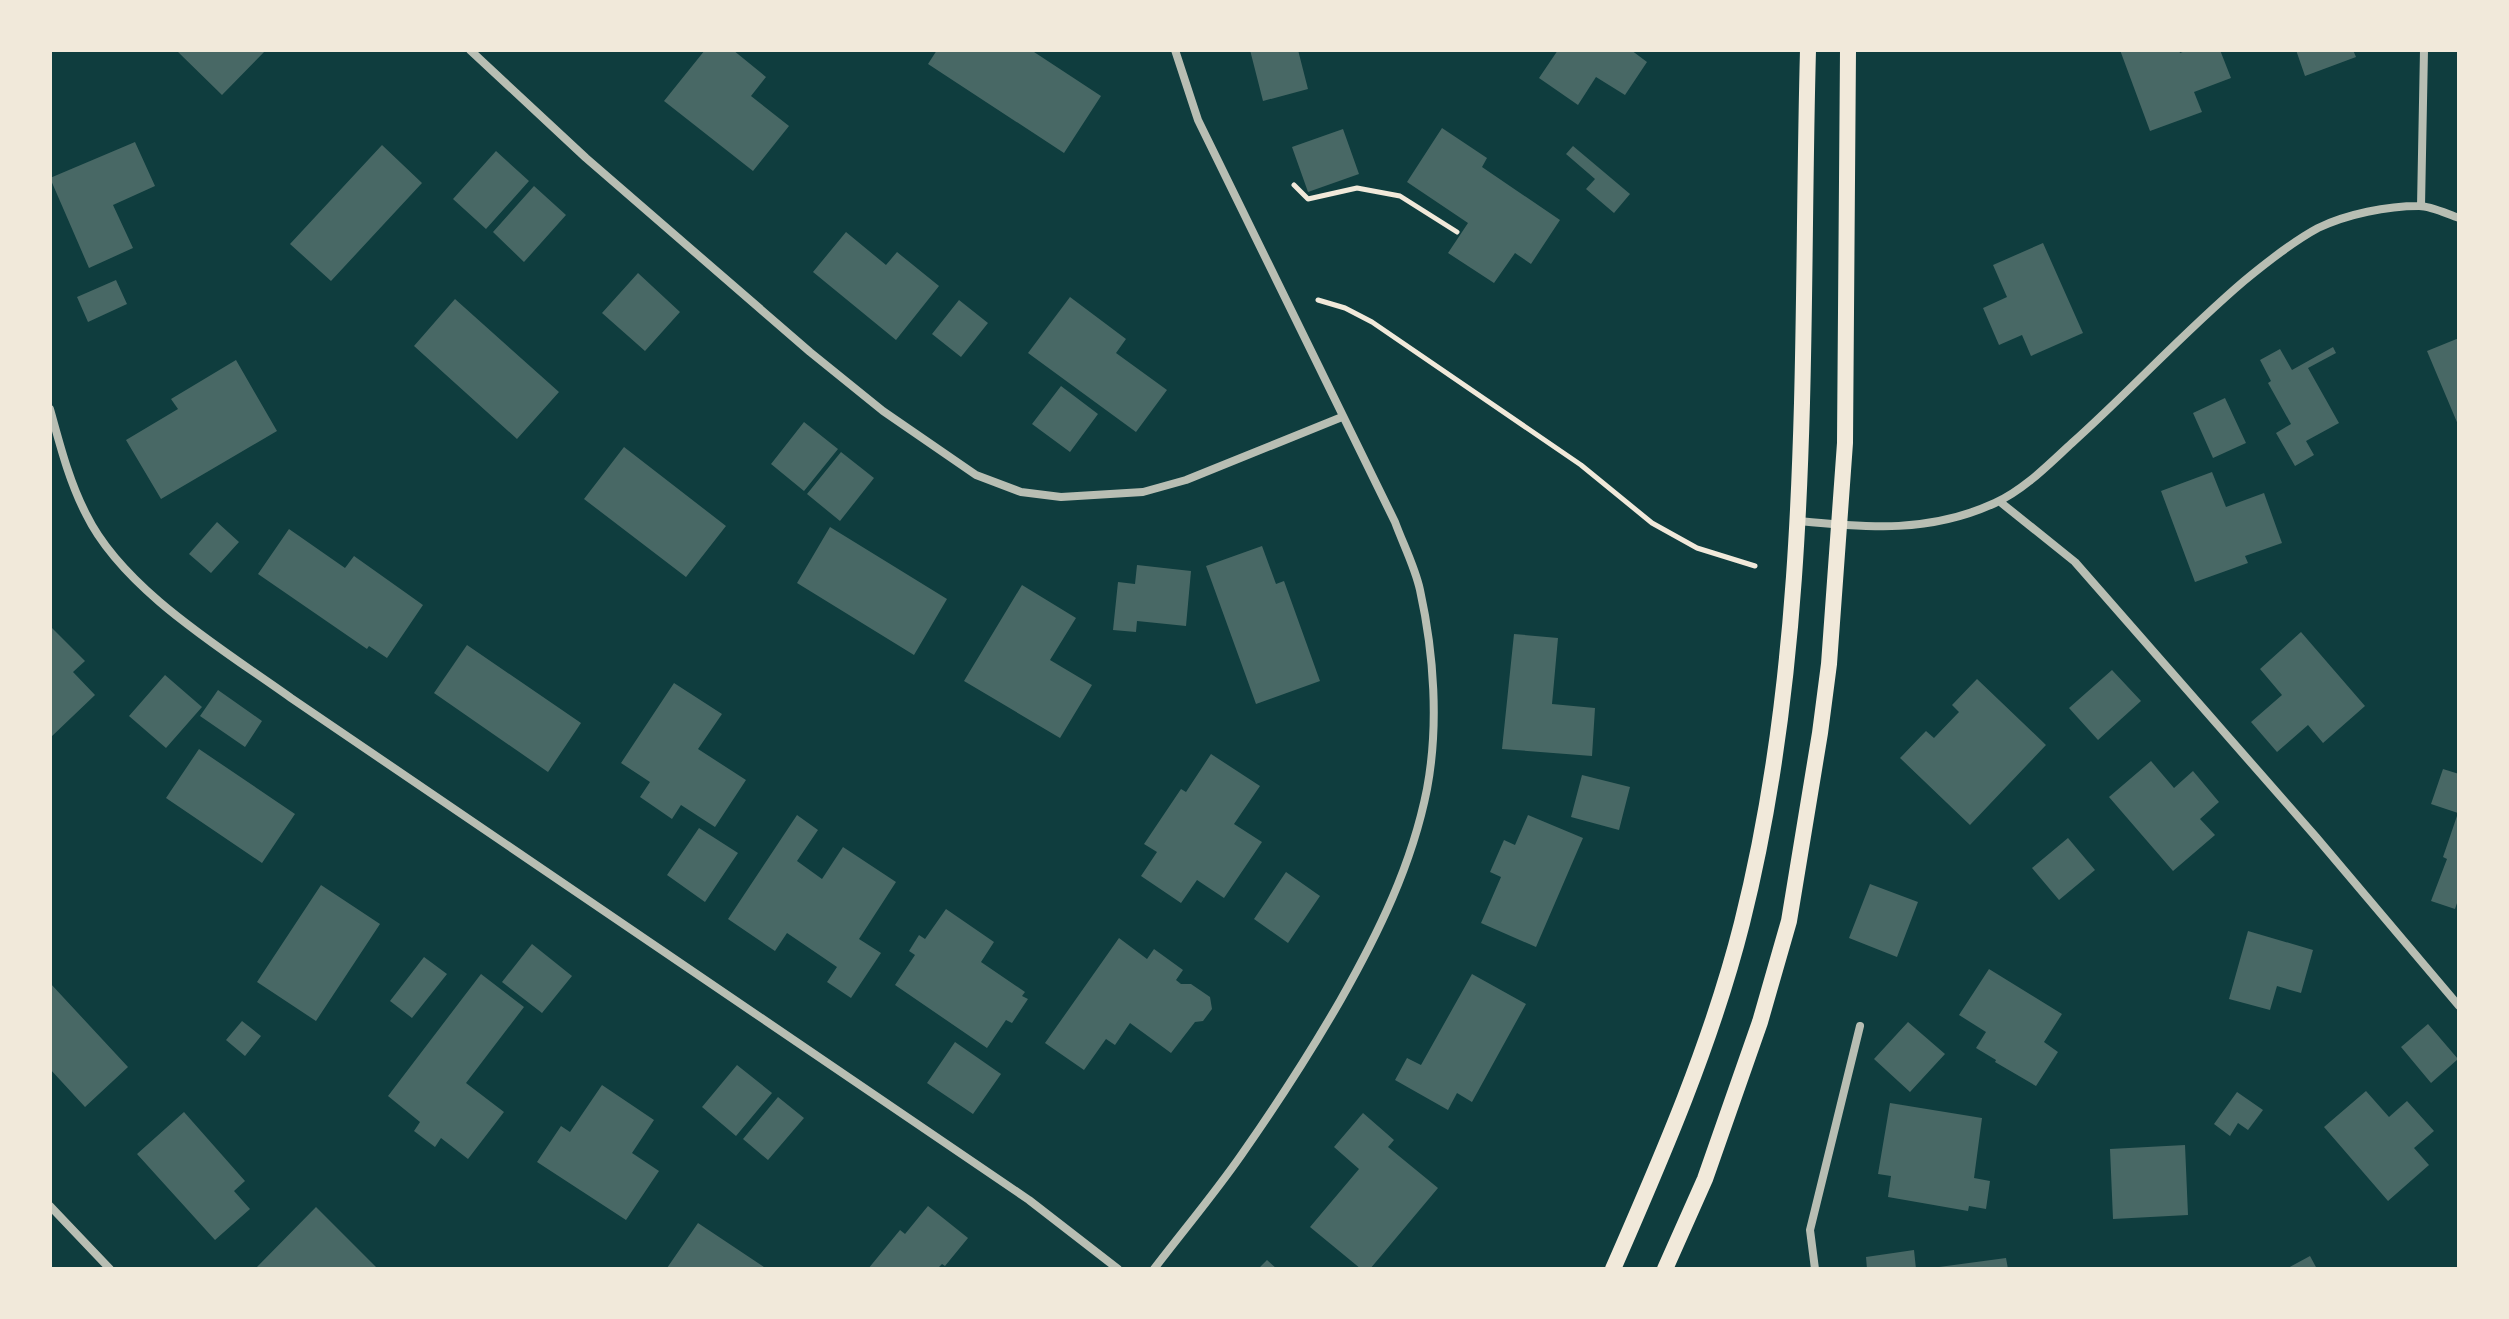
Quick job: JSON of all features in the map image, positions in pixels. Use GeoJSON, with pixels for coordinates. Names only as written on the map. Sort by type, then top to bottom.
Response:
{"type":"FeatureCollection","features":[{"type":"Feature","properties":{"kind":"main road"},"geometry":{"type":"LineString","coordinates":[[1613,1269],[1655,1173],[1718,1005],[1742,922],[1773,761],[1787,662],[1799,521],[1808,50]]}},
{"type":"Feature","properties":{"kind":"main road"},"geometry":{"type":"LineString","coordinates":[[1665,1269],[1705,1179],[1729,1114],[1789,921],[1829,664],[1845,412],[1848,50]]}},
{"type":"Feature","properties":{"kind":"street"},"geometry":{"type":"LineString","coordinates":[[470,50],[609,179],[810,352],[883,411],[976,475],[1021,492],[1061,497],[1143,492],[1186,480],[1342,417]]}},
{"type":"Feature","properties":{"kind":"street"},"geometry":{"type":"LineString","coordinates":[[1154,1269],[1242,1155],[1312,1048],[1360,966],[1389,909],[1414,842],[1427,787],[1433,736],[1432,678],[1420,588],[1395,522],[1198,120],[1175,50]]}},
{"type":"Feature","properties":{"kind":"street"},"geometry":{"type":"LineString","coordinates":[[2421,206],[2424,50]]}},
{"type":"Feature","properties":{"kind":"street"},"geometry":{"type":"LineString","coordinates":[[1799,521],[1915,527],[1956,518],[1999,501],[2042,470],[2219,302],[2265,263],[2319,228],[2366,212],[2421,206],[2459,218]]}},
{"type":"Feature","properties":{"kind":"street"},"geometry":{"type":"LineString","coordinates":[[50,409],[70,477],[86,517],[109,550],[147,590],[192,627],[291,698],[1029,1200],[1118,1269]]}},
{"type":"Feature","properties":{"kind":"street"},"geometry":{"type":"LineString","coordinates":[[1999,501],[2075,562],[2306,825],[2459,1006]]}},
{"type":"Feature","properties":{"kind":"street"},"geometry":{"type":"LineString","coordinates":[[1815,1269],[1810,1230],[1860,1026]]}},
{"type":"Feature","properties":{"kind":"street"},"geometry":{"type":"LineString","coordinates":[[50,1206],[110,1269]]}},
{"type":"Feature","properties":{"kind":"path"},"geometry":{"type":"LineString","coordinates":[[1294,185],[1308,199],[1357,188],[1400,196],[1457,232]]}},
{"type":"Feature","properties":{"kind":"path"},"geometry":{"type":"LineString","coordinates":[[1284,300],[1317,300],[1345,308],[1372,322],[1581,465],[1652,523],[1697,548],[1755,566]]}},
{"type":"Feature","properties":{"kind":"building"},"geometry":{"type":"Polygon","coordinates":[[[176,50],[266,50],[222,95],[176,50]]]}},
{"type":"Feature","properties":{"kind":"building"},"geometry":{"type":"Polygon","coordinates":[[[705,50],[733,50],[766,77],[751,96],[789,126],[753,171],[664,101],[705,50]]]}},
{"type":"Feature","properties":{"kind":"building"},"geometry":{"type":"Polygon","coordinates":[[[937,50],[1031,50],[1101,96],[1064,153],[928,64],[937,50]]]}},
{"type":"Feature","properties":{"kind":"building"},"geometry":{"type":"Polygon","coordinates":[[[1250,50],[1298,50],[1308,89],[1263,101],[1250,50]]]}},
{"type":"Feature","properties":{"kind":"building"},"geometry":{"type":"Polygon","coordinates":[[[1558,50],[1631,50],[1647,62],[1625,95],[1596,77],[1578,105],[1539,78],[1558,50]]]}},
{"type":"Feature","properties":{"kind":"building"},"geometry":{"type":"Polygon","coordinates":[[[2120,50],[2179,50],[2180,53],[2220,50],[2231,78],[2194,92],[2202,112],[2150,131],[2120,50]]]}},
{"type":"Feature","properties":{"kind":"building"},"geometry":{"type":"Polygon","coordinates":[[[2296,50],[2353,50],[2356,57],[2305,76],[2296,50]]]}},
{"type":"Feature","properties":{"kind":"building"},"geometry":{"type":"Polygon","coordinates":[[[1442,128],[1487,158],[1482,167],[1560,220],[1531,264],[1515,253],[1494,283],[1448,253],[1468,223],[1407,182],[1442,128]]]}},
{"type":"Feature","properties":{"kind":"building"},"geometry":{"type":"Polygon","coordinates":[[[1343,129],[1359,174],[1308,192],[1292,147],[1343,129]]]}},
{"type":"Feature","properties":{"kind":"building"},"geometry":{"type":"Polygon","coordinates":[[[135,142],[155,186],[113,205],[133,248],[89,268],[50,178],[135,142]]]}},
{"type":"Feature","properties":{"kind":"building"},"geometry":{"type":"Polygon","coordinates":[[[382,145],[422,183],[331,281],[290,244],[382,145]]]}},
{"type":"Feature","properties":{"kind":"building"},"geometry":{"type":"Polygon","coordinates":[[[1573,146],[1630,194],[1614,213],[1586,189],[1595,179],[1566,154],[1573,146]]]}},
{"type":"Feature","properties":{"kind":"building"},"geometry":{"type":"Polygon","coordinates":[[[496,151],[529,181],[486,229],[453,199],[496,151]]]}},
{"type":"Feature","properties":{"kind":"building"},"geometry":{"type":"Polygon","coordinates":[[[534,186],[566,215],[524,262],[493,232],[534,186]]]}},
{"type":"Feature","properties":{"kind":"building"},"geometry":{"type":"Polygon","coordinates":[[[846,232],[886,265],[897,252],[939,286],[896,340],[813,272],[846,232]]]}},
{"type":"Feature","properties":{"kind":"building"},"geometry":{"type":"Polygon","coordinates":[[[2043,243],[2083,333],[2031,356],[2022,335],[1999,345],[1983,308],[2007,297],[1993,265],[2043,243]]]}},
{"type":"Feature","properties":{"kind":"building"},"geometry":{"type":"Polygon","coordinates":[[[638,273],[680,312],[645,351],[602,313],[638,273]]]}},
{"type":"Feature","properties":{"kind":"building"},"geometry":{"type":"Polygon","coordinates":[[[116,280],[127,304],[88,322],[77,297],[116,280]]]}},
{"type":"Feature","properties":{"kind":"building"},"geometry":{"type":"Polygon","coordinates":[[[1070,297],[1126,339],[1116,353],[1167,390],[1136,432],[1028,353],[1070,297]]]}},
{"type":"Feature","properties":{"kind":"building"},"geometry":{"type":"Polygon","coordinates":[[[455,299],[559,392],[517,439],[414,346],[455,299]]]}},
{"type":"Feature","properties":{"kind":"building"},"geometry":{"type":"Polygon","coordinates":[[[959,300],[988,323],[961,357],[932,334],[959,300]]]}},
{"type":"Feature","properties":{"kind":"building"},"geometry":{"type":"Polygon","coordinates":[[[2459,338],[2459,427],[2427,351],[2459,338]]]}},
{"type":"Feature","properties":{"kind":"building"},"geometry":{"type":"Polygon","coordinates":[[[2333,347],[2336,353],[2308,368],[2339,423],[2306,441],[2314,455],[2295,466],[2276,433],[2291,424],[2268,383],[2271,381],[2260,360],[2280,349],[2292,370],[2333,347]]]}},
{"type":"Feature","properties":{"kind":"building"},"geometry":{"type":"Polygon","coordinates":[[[236,360],[277,431],[161,499],[126,440],[178,409],[171,399],[236,360]]]}},
{"type":"Feature","properties":{"kind":"building"},"geometry":{"type":"Polygon","coordinates":[[[1061,386],[1098,414],[1070,452],[1032,424],[1061,386]]]}},
{"type":"Feature","properties":{"kind":"building"},"geometry":{"type":"Polygon","coordinates":[[[2225,398],[2246,443],[2213,458],[2193,413],[2225,398]]]}},
{"type":"Feature","properties":{"kind":"building"},"geometry":{"type":"Polygon","coordinates":[[[804,422],[838,449],[804,491],[771,464],[804,422]]]}},
{"type":"Feature","properties":{"kind":"building"},"geometry":{"type":"Polygon","coordinates":[[[624,447],[726,526],[686,577],[584,499],[624,447]]]}},
{"type":"Feature","properties":{"kind":"building"},"geometry":{"type":"Polygon","coordinates":[[[841,452],[874,478],[840,521],[807,494],[841,452]]]}},
{"type":"Feature","properties":{"kind":"building"},"geometry":{"type":"Polygon","coordinates":[[[2212,472],[2226,507],[2264,493],[2282,543],[2245,556],[2248,563],[2195,582],[2161,491],[2212,472]]]}},
{"type":"Feature","properties":{"kind":"building"},"geometry":{"type":"Polygon","coordinates":[[[217,522],[239,542],[211,573],[189,554],[217,522]]]}},
{"type":"Feature","properties":{"kind":"building"},"geometry":{"type":"Polygon","coordinates":[[[830,527],[947,599],[914,655],[797,583],[830,527]]]}},
{"type":"Feature","properties":{"kind":"building"},"geometry":{"type":"Polygon","coordinates":[[[289,529],[345,568],[354,556],[423,605],[387,658],[369,646],[367,649],[258,574],[289,529]]]}},
{"type":"Feature","properties":{"kind":"building"},"geometry":{"type":"Polygon","coordinates":[[[1262,546],[1276,584],[1284,581],[1320,681],[1256,704],[1206,566],[1262,546]]]}},
{"type":"Feature","properties":{"kind":"building"},"geometry":{"type":"Polygon","coordinates":[[[1137,565],[1191,571],[1186,626],[1137,621],[1136,632],[1113,630],[1118,582],[1135,584],[1137,565]]]}},
{"type":"Feature","properties":{"kind":"building"},"geometry":{"type":"Polygon","coordinates":[[[1022,585],[1076,618],[1050,660],[1092,685],[1060,738],[964,681],[1022,585]]]}},
{"type":"Feature","properties":{"kind":"building"},"geometry":{"type":"Polygon","coordinates":[[[50,626],[85,661],[73,672],[95,695],[50,738],[50,626]]]}},
{"type":"Feature","properties":{"kind":"building"},"geometry":{"type":"Polygon","coordinates":[[[2301,632],[2365,706],[2323,743],[2308,725],[2277,752],[2251,722],[2282,695],[2260,669],[2301,632]]]}},
{"type":"Feature","properties":{"kind":"building"},"geometry":{"type":"Polygon","coordinates":[[[1514,634],[1558,638],[1552,704],[1595,708],[1592,756],[1502,749],[1514,634]]]}},
{"type":"Feature","properties":{"kind":"building"},"geometry":{"type":"Polygon","coordinates":[[[467,645],[581,723],[548,772],[434,693],[467,645]]]}},
{"type":"Feature","properties":{"kind":"building"},"geometry":{"type":"Polygon","coordinates":[[[2112,670],[2141,701],[2098,740],[2069,708],[2112,670]]]}},
{"type":"Feature","properties":{"kind":"building"},"geometry":{"type":"Polygon","coordinates":[[[165,675],[202,707],[166,748],[129,716],[165,675]]]}},
{"type":"Feature","properties":{"kind":"building"},"geometry":{"type":"Polygon","coordinates":[[[1977,679],[2046,745],[1970,825],[1900,758],[1926,731],[1934,738],[1959,712],[1952,705],[1977,679]]]}},
{"type":"Feature","properties":{"kind":"building"},"geometry":{"type":"Polygon","coordinates":[[[674,683],[722,714],[698,749],[746,780],[715,827],[681,805],[672,819],[640,797],[650,782],[621,763],[674,683]]]}},
{"type":"Feature","properties":{"kind":"building"},"geometry":{"type":"Polygon","coordinates":[[[218,690],[262,721],[245,747],[200,716],[218,690]]]}},
{"type":"Feature","properties":{"kind":"building"},"geometry":{"type":"Polygon","coordinates":[[[199,749],[295,814],[262,863],[166,798],[199,749]]]}},
{"type":"Feature","properties":{"kind":"building"},"geometry":{"type":"Polygon","coordinates":[[[1211,754],[1260,786],[1234,824],[1262,842],[1224,898],[1197,880],[1181,903],[1141,876],[1157,852],[1144,844],[1181,789],[1186,792],[1211,754]]]}},
{"type":"Feature","properties":{"kind":"building"},"geometry":{"type":"Polygon","coordinates":[[[2151,761],[2174,788],[2193,771],[2219,802],[2200,819],[2215,835],[2173,871],[2109,797],[2151,761]]]}},
{"type":"Feature","properties":{"kind":"building"},"geometry":{"type":"Polygon","coordinates":[[[2443,769],[2459,774],[2459,897],[2455,909],[2431,901],[2447,859],[2443,857],[2458,813],[2431,804],[2443,769]]]}},
{"type":"Feature","properties":{"kind":"building"},"geometry":{"type":"Polygon","coordinates":[[[1582,775],[1630,787],[1619,830],[1571,817],[1582,775]]]}},
{"type":"Feature","properties":{"kind":"building"},"geometry":{"type":"Polygon","coordinates":[[[797,815],[818,830],[797,861],[822,879],[843,847],[896,882],[859,939],[881,953],[851,998],[827,982],[837,967],[787,933],[775,951],[728,919],[797,815]]]}},
{"type":"Feature","properties":{"kind":"building"},"geometry":{"type":"Polygon","coordinates":[[[1528,815],[1583,838],[1536,947],[1481,923],[1501,877],[1490,872],[1504,840],[1515,845],[1528,815]]]}},
{"type":"Feature","properties":{"kind":"building"},"geometry":{"type":"Polygon","coordinates":[[[699,828],[738,853],[705,902],[667,875],[699,828]]]}},
{"type":"Feature","properties":{"kind":"building"},"geometry":{"type":"Polygon","coordinates":[[[2068,838],[2095,870],[2059,900],[2032,868],[2068,838]]]}},
{"type":"Feature","properties":{"kind":"building"},"geometry":{"type":"Polygon","coordinates":[[[1286,872],[1320,896],[1288,943],[1254,919],[1286,872]]]}},
{"type":"Feature","properties":{"kind":"building"},"geometry":{"type":"Polygon","coordinates":[[[1870,884],[1918,902],[1897,957],[1849,938],[1870,884]]]}},
{"type":"Feature","properties":{"kind":"building"},"geometry":{"type":"Polygon","coordinates":[[[321,885],[380,924],[316,1021],[257,982],[321,885]]]}},
{"type":"Feature","properties":{"kind":"building"},"geometry":{"type":"Polygon","coordinates":[[[946,909],[994,942],[981,962],[1025,992],[1022,996],[1028,999],[1012,1023],[1006,1020],[987,1048],[895,985],[915,955],[909,951],[919,935],[925,939],[946,909]]]}},
{"type":"Feature","properties":{"kind":"building"},"geometry":{"type":"Polygon","coordinates":[[[2248,931],[2313,950],[2301,993],[2277,986],[2270,1010],[2229,999],[2248,931]]]}},
{"type":"Feature","properties":{"kind":"building"},"geometry":{"type":"Polygon","coordinates":[[[1119,938],[1147,959],[1154,949],[1183,970],[1176,980],[1181,984],[1191,984],[1210,997],[1212,1009],[1203,1021],[1195,1022],[1171,1053],[1130,1023],[1115,1045],[1106,1039],[1084,1070],[1045,1043],[1119,938]]]}},
{"type":"Feature","properties":{"kind":"building"},"geometry":{"type":"Polygon","coordinates":[[[532,944],[572,976],[542,1013],[502,982],[532,944]]]}},
{"type":"Feature","properties":{"kind":"building"},"geometry":{"type":"Polygon","coordinates":[[[424,957],[447,974],[412,1018],[390,1001],[424,957]]]}},
{"type":"Feature","properties":{"kind":"building"},"geometry":{"type":"Polygon","coordinates":[[[1989,969],[2062,1014],[2044,1042],[2058,1052],[2036,1086],[1976,1048],[1986,1032],[1959,1015],[1989,969]]]}},
{"type":"Feature","properties":{"kind":"building"},"geometry":{"type":"Polygon","coordinates":[[[481,974],[524,1007],[466,1083],[504,1112],[468,1159],[441,1138],[435,1147],[414,1131],[420,1122],[388,1096],[481,974]]]}},
{"type":"Feature","properties":{"kind":"building"},"geometry":{"type":"Polygon","coordinates":[[[1472,974],[1526,1004],[1472,1102],[1457,1093],[1448,1110],[1395,1080],[1407,1058],[1421,1065],[1472,974]]]}},
{"type":"Feature","properties":{"kind":"building"},"geometry":{"type":"Polygon","coordinates":[[[50,983],[128,1067],[85,1107],[50,1069],[50,983]]]}},
{"type":"Feature","properties":{"kind":"building"},"geometry":{"type":"Polygon","coordinates":[[[242,1021],[261,1036],[245,1056],[226,1040],[242,1021]]]}},
{"type":"Feature","properties":{"kind":"building"},"geometry":{"type":"Polygon","coordinates":[[[1908,1022],[1945,1054],[1910,1092],[1874,1059],[1908,1022]]]}},
{"type":"Feature","properties":{"kind":"building"},"geometry":{"type":"Polygon","coordinates":[[[2428,1024],[2458,1059],[2431,1083],[2401,1047],[2428,1024]]]}},
{"type":"Feature","properties":{"kind":"building"},"geometry":{"type":"Polygon","coordinates":[[[955,1042],[1001,1074],[973,1114],[927,1083],[955,1042]]]}},
{"type":"Feature","properties":{"kind":"building"},"geometry":{"type":"Polygon","coordinates":[[[737,1065],[772,1093],[736,1136],[702,1107],[737,1065]]]}},
{"type":"Feature","properties":{"kind":"building"},"geometry":{"type":"Polygon","coordinates":[[[602,1085],[654,1120],[632,1153],[659,1171],[626,1220],[537,1162],[561,1126],[570,1132],[602,1085]]]}},
{"type":"Feature","properties":{"kind":"building"},"geometry":{"type":"Polygon","coordinates":[[[2366,1091],[2389,1117],[2407,1101],[2434,1131],[2414,1148],[2429,1165],[2388,1201],[2324,1127],[2366,1091]]]}},
{"type":"Feature","properties":{"kind":"building"},"geometry":{"type":"Polygon","coordinates":[[[2237,1092],[2263,1110],[2248,1130],[2238,1123],[2230,1136],[2214,1124],[2237,1092]]]}},
{"type":"Feature","properties":{"kind":"building"},"geometry":{"type":"Polygon","coordinates":[[[778,1097],[804,1118],[768,1160],[743,1139],[778,1097]]]}},
{"type":"Feature","properties":{"kind":"building"},"geometry":{"type":"Polygon","coordinates":[[[1890,1103],[1982,1118],[1974,1178],[1990,1181],[1986,1209],[1969,1206],[1968,1211],[1888,1197],[1891,1176],[1878,1174],[1890,1103]]]}},
{"type":"Feature","properties":{"kind":"building"},"geometry":{"type":"Polygon","coordinates":[[[184,1112],[245,1181],[234,1191],[250,1209],[215,1240],[137,1154],[184,1112]]]}},
{"type":"Feature","properties":{"kind":"building"},"geometry":{"type":"Polygon","coordinates":[[[1363,1113],[1394,1140],[1388,1147],[1438,1188],[1370,1269],[1361,1269],[1310,1227],[1359,1169],[1334,1147],[1363,1113]]]}},
{"type":"Feature","properties":{"kind":"building"},"geometry":{"type":"Polygon","coordinates":[[[2185,1145],[2188,1215],[2113,1219],[2110,1149],[2185,1145]]]}},
{"type":"Feature","properties":{"kind":"building"},"geometry":{"type":"Polygon","coordinates":[[[928,1206],[968,1238],[945,1266],[942,1264],[937,1269],[868,1269],[900,1230],[905,1234],[928,1206]]]}},
{"type":"Feature","properties":{"kind":"building"},"geometry":{"type":"Polygon","coordinates":[[[316,1207],[378,1269],[255,1269],[316,1207]]]}},
{"type":"Feature","properties":{"kind":"building"},"geometry":{"type":"Polygon","coordinates":[[[698,1223],[767,1269],[667,1268],[698,1223]]]}},
{"type":"Feature","properties":{"kind":"building"},"geometry":{"type":"Polygon","coordinates":[[[1914,1250],[1916,1269],[1867,1269],[1866,1257],[1914,1250]]]}},
{"type":"Feature","properties":{"kind":"building"},"geometry":{"type":"Polygon","coordinates":[[[2310,1256],[2317,1269],[2286,1269],[2310,1256]]]}},
{"type":"Feature","properties":{"kind":"building"},"geometry":{"type":"Polygon","coordinates":[[[2006,1258],[2008,1269],[1939,1267],[2006,1258]]]}},
{"type":"Feature","properties":{"kind":"building"},"geometry":{"type":"Polygon","coordinates":[[[1267,1260],[1277,1269],[1258,1269],[1267,1260]]]}}]}
